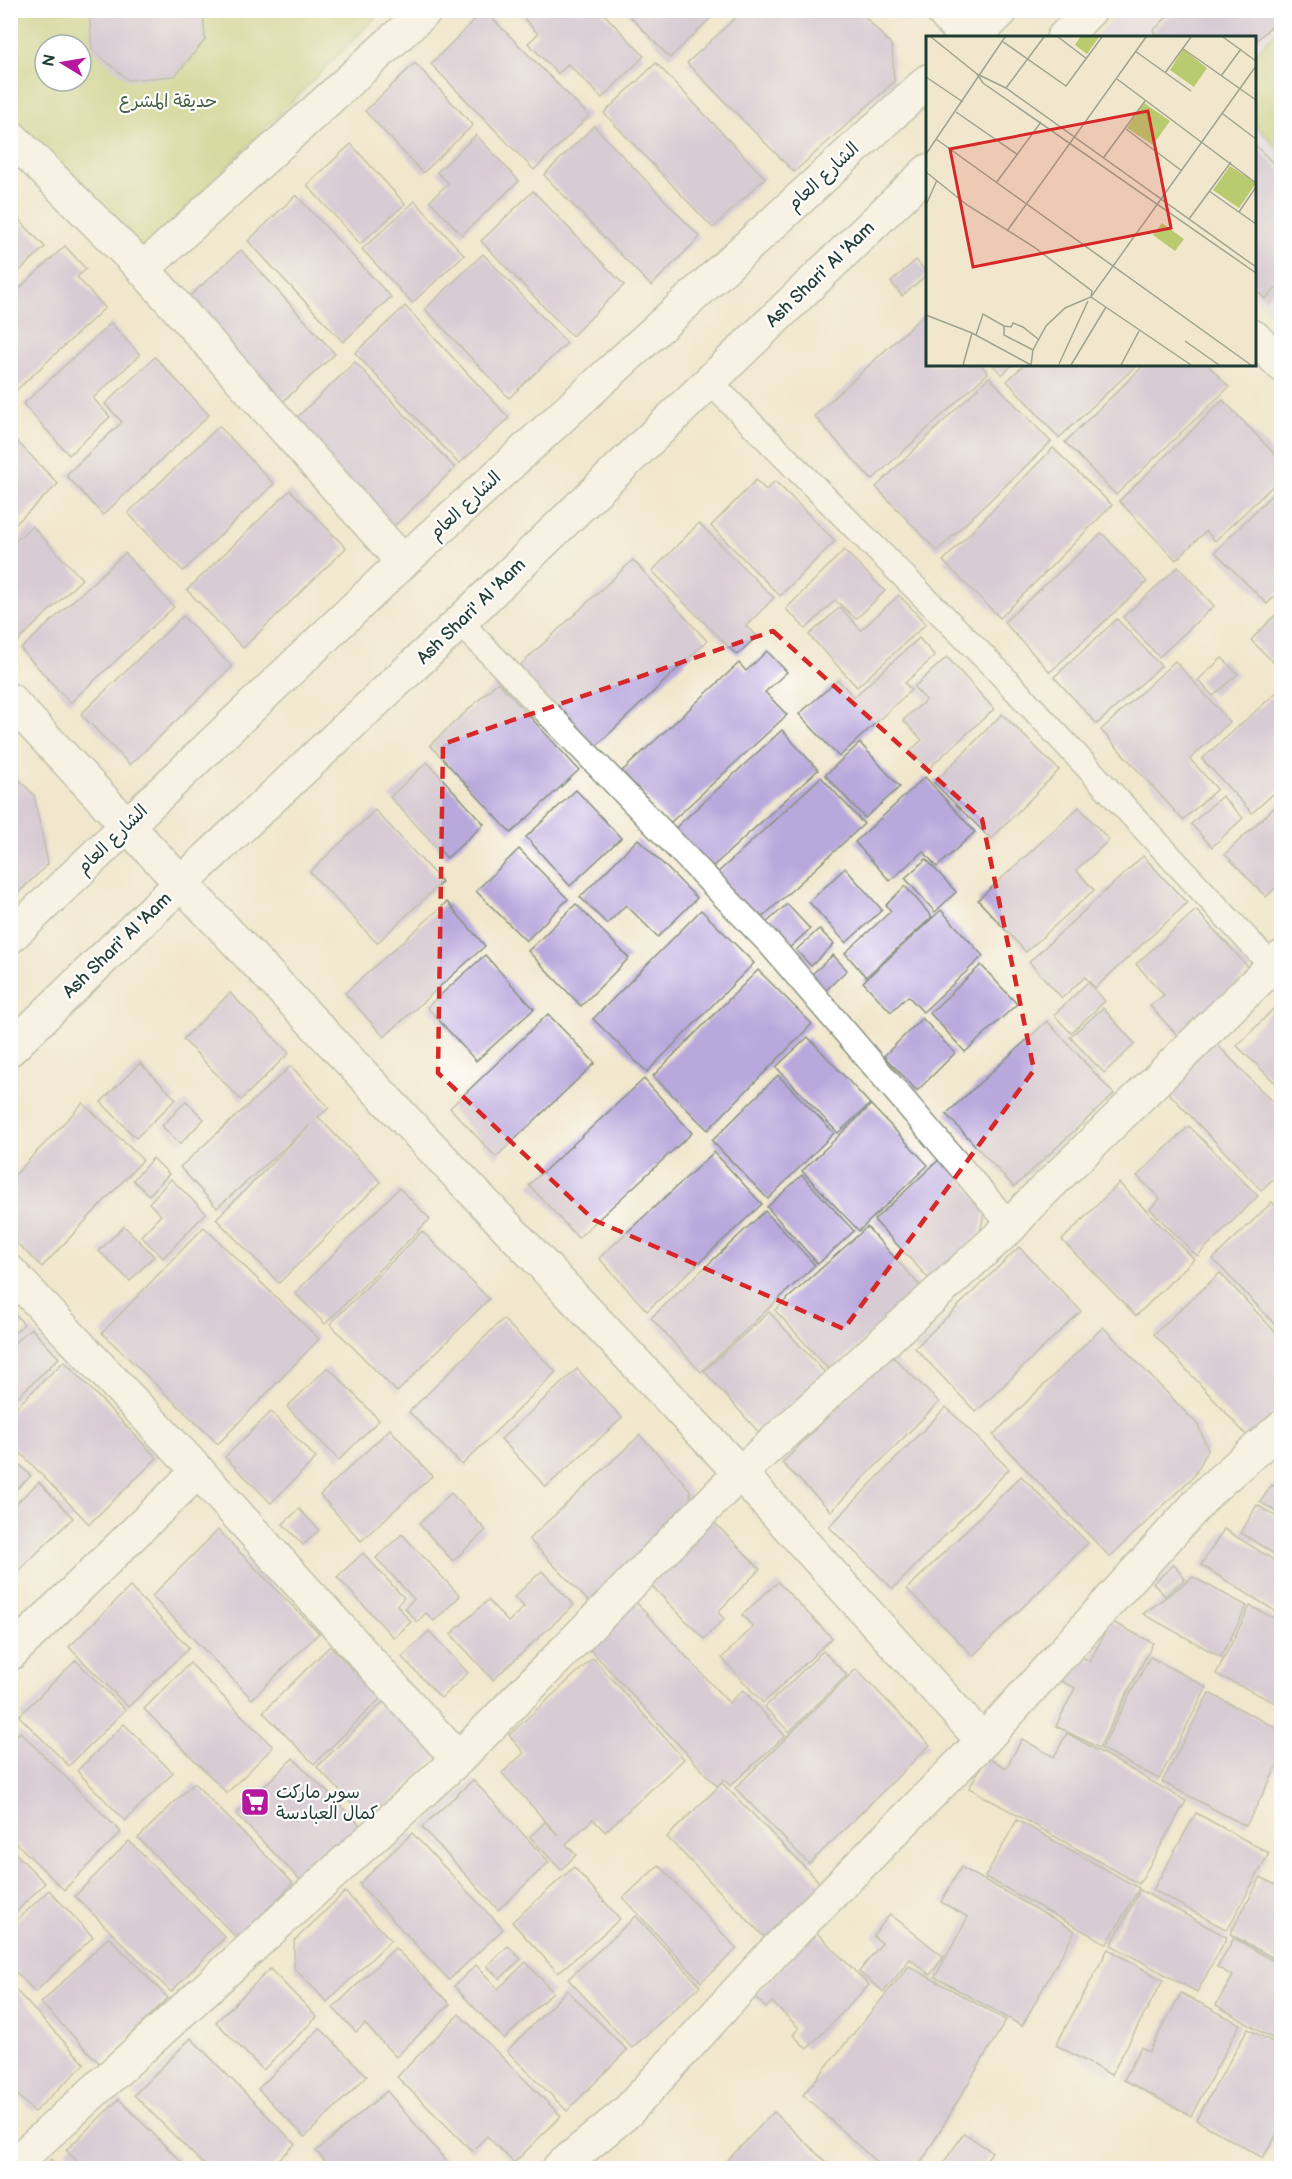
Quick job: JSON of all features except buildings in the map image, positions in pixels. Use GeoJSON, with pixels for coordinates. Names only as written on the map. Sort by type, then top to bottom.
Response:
{"type":"FeatureCollection","features":[{"type":"Feature","properties":{"kind":"street"},"geometry":{"type":"LineString","coordinates":[[143,269],[426,10]]}},
{"type":"Feature","properties":{"kind":"street"},"geometry":{"type":"LineString","coordinates":[[941,10],[965,36]]}},
{"type":"Feature","properties":{"kind":"street"},"geometry":{"type":"LineString","coordinates":[[977,36],[1002,10]]}},
{"type":"Feature","properties":{"kind":"street"},"geometry":{"type":"LineString","coordinates":[[1065,36],[1090,10]]}},
{"type":"Feature","properties":{"kind":"street","name":"الشارع العام"},"geometry":{"type":"LineString","coordinates":[[10,937],[403,562],[926,82]]}},
{"type":"Feature","properties":{"kind":"street"},"geometry":{"type":"LineString","coordinates":[[10,136],[143,269],[403,562]]}},
{"type":"Feature","properties":{"kind":"street","name":"Ash Shari' Al 'Aam"},"geometry":{"type":"LineString","coordinates":[[10,1049],[181,883],[460,622],[926,172]]}},
{"type":"Feature","properties":{"kind":"street"},"geometry":{"type":"LineString","coordinates":[[1256,339],[1281,365]]}},
{"type":"Feature","properties":{"kind":"street"},"geometry":{"type":"LineString","coordinates":[[10,700],[740,1473],[983,1741]]}},
{"type":"Feature","properties":{"kind":"street"},"geometry":{"type":"LineString","coordinates":[[10,2168],[458,1759],[740,1473],[1011,1226],[1028,1206],[1277,962]]}},
{"type":"Feature","properties":{"kind":"street"},"geometry":{"type":"LineString","coordinates":[[10,1272],[198,1471],[458,1759]]}},
{"type":"Feature","properties":{"kind":"street"},"geometry":{"type":"LineString","coordinates":[[559,2169],[627,2112],[773,1953],[983,1741],[1211,1490],[1281,1427]]}},
{"type":"Feature","properties":{"kind":"street"},"geometry":{"type":"LineString","coordinates":[[10,1654],[198,1471]]}},
{"type":"Feature","properties":{"kind":"lane"},"geometry":{"type":"LineString","coordinates":[[709,381],[997,670],[1277,962]]}},
{"type":"Feature","properties":{"kind":"lane"},"geometry":{"type":"LineString","coordinates":[[460,622],[771,945],[1011,1226]]}},
{"type":"Feature","properties":{"kind":"highlighted area"},"geometry":{"type":"Polygon","coordinates":[[[773,631],[982,819],[1034,1070],[844,1329],[594,1220],[438,1073],[443,744],[773,631]]]}},
{"type":"Feature","properties":{"kind":"shaded area"},"geometry":{"type":"Polygon","coordinates":[[[1122,11],[1281,11],[1281,324],[1256,297],[1256,36],[1096,36],[1122,11]]]}},
{"type":"Feature","properties":{"kind":"green space","name":"حديقة المشرع"},"geometry":{"type":"Polygon","coordinates":[[[367,10],[375,18],[140,255],[11,125],[10,11],[367,10]]]}},
{"type":"Feature","properties":{"kind":"green space"},"geometry":{"type":"Polygon","coordinates":[[[1281,27],[1281,152],[1256,125],[1256,52],[1281,27]]]}},
{"type":"Feature","properties":{"kind":"place","name":"سوبر ماركت كمال العبادسة"},"geometry":{"type":"Point","coordinates":[255,1802]}}]}
